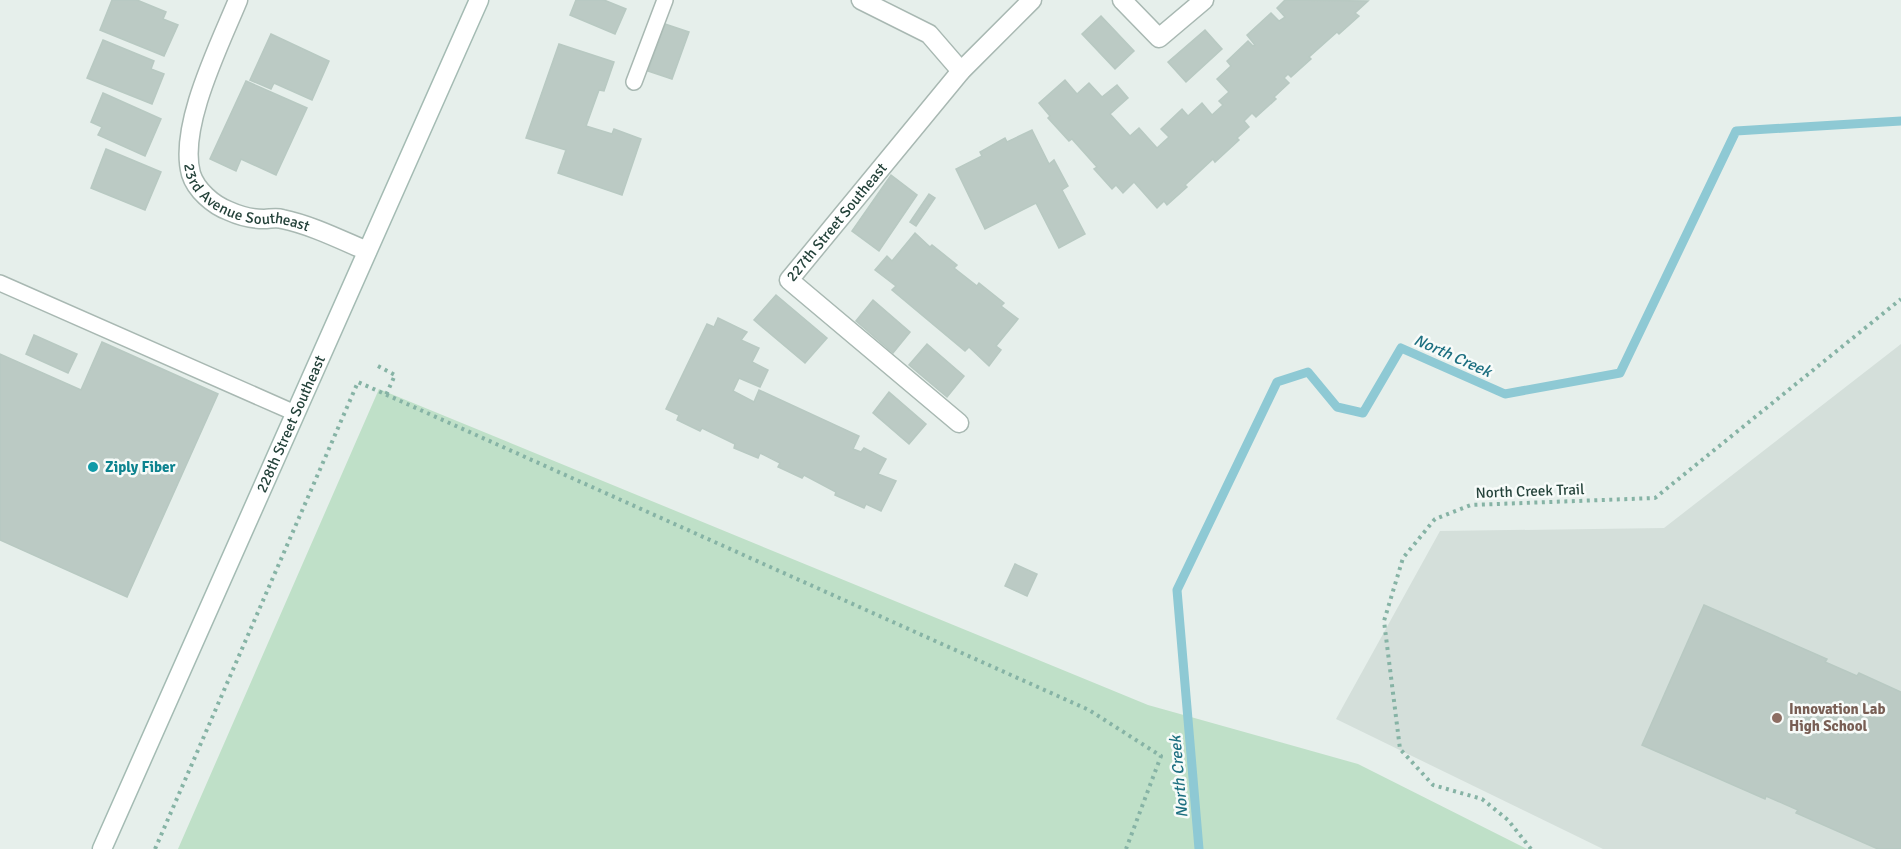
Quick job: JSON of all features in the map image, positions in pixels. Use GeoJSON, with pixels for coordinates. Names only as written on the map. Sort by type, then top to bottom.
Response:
{"type":"FeatureCollection","features":[{"type":"Feature","properties":{"kind":"street","name":"23rd Avenue Southeast"},"geometry":{"type":"LineString","coordinates":[[238,0],[206,79],[193,120],[188,153],[191,175],[201,192],[227,211],[244,217],[279,218],[367,251]]}},
{"type":"Feature","properties":{"kind":"street","name":"228th Street Southeast"},"geometry":{"type":"LineString","coordinates":[[102,849],[478,0]]}},
{"type":"Feature","properties":{"kind":"street"},"geometry":{"type":"LineString","coordinates":[[861,0],[928,34],[961,71]]}},
{"type":"Feature","properties":{"kind":"street","name":"227th Street Southeast"},"geometry":{"type":"LineString","coordinates":[[959,423],[789,280],[961,71],[1032,0]]}},
{"type":"Feature","properties":{"kind":"street"},"geometry":{"type":"LineString","coordinates":[[1122,0],[1159,38],[1204,0]]}},
{"type":"Feature","properties":{"kind":"lane"},"geometry":{"type":"LineString","coordinates":[[633,82],[661,1]]}},
{"type":"Feature","properties":{"kind":"lane"},"geometry":{"type":"LineString","coordinates":[[0,283],[295,413]]}},
{"type":"Feature","properties":{"kind":"path","name":"North Creek Trail"},"geometry":{"type":"LineString","coordinates":[[1531,849],[1508,820],[1482,799],[1433,785],[1400,749],[1384,621],[1403,558],[1435,519],[1471,505],[1654,498],[1901,299]]}},
{"type":"Feature","properties":{"kind":"path"},"geometry":{"type":"LineString","coordinates":[[378,366],[395,375],[386,394]]}},
{"type":"Feature","properties":{"kind":"path"},"geometry":{"type":"LineString","coordinates":[[155,849],[358,382],[1089,710],[1161,756],[1126,849]]}},
{"type":"Feature","properties":{"kind":"shaded area"},"geometry":{"type":"Polygon","coordinates":[[[1901,344],[1901,849],[1603,849],[1336,719],[1440,531],[1664,528],[1901,344]]]}},
{"type":"Feature","properties":{"kind":"green space"},"geometry":{"type":"Polygon","coordinates":[[[379,389],[1148,705],[1358,764],[1527,849],[178,849],[379,389]]]}},
{"type":"Feature","properties":{"kind":"building"},"geometry":{"type":"Polygon","coordinates":[[[112,0],[137,0],[166,12],[163,19],[178,25],[164,56],[100,30],[112,0]]]}},
{"type":"Feature","properties":{"kind":"building"},"geometry":{"type":"Polygon","coordinates":[[[576,0],[604,0],[626,9],[615,34],[570,15],[576,0]]]}},
{"type":"Feature","properties":{"kind":"building"},"geometry":{"type":"Polygon","coordinates":[[[1285,0],[1368,1],[1355,13],[1359,16],[1309,57],[1311,59],[1291,77],[1288,74],[1284,78],[1289,83],[1274,97],[1276,99],[1256,117],[1252,113],[1244,121],[1249,127],[1237,138],[1239,140],[1215,162],[1213,159],[1167,205],[1164,201],[1157,208],[1134,182],[1123,193],[1116,185],[1112,189],[1094,169],[1097,167],[1072,139],[1069,141],[1048,118],[1050,116],[1039,103],[1065,80],[1077,94],[1089,83],[1102,97],[1117,85],[1128,98],[1110,114],[1130,136],[1139,128],[1157,148],[1169,137],[1161,129],[1182,109],[1188,116],[1202,103],[1212,115],[1223,105],[1219,101],[1229,92],[1217,79],[1231,66],[1227,61],[1248,41],[1253,46],[1255,45],[1247,35],[1271,13],[1279,21],[1285,17],[1277,8],[1285,0]]]}},
{"type":"Feature","properties":{"kind":"building"},"geometry":{"type":"Polygon","coordinates":[[[1101,16],[1134,51],[1115,69],[1082,34],[1101,16]]]}},
{"type":"Feature","properties":{"kind":"building"},"geometry":{"type":"Polygon","coordinates":[[[665,24],[689,32],[672,79],[648,71],[665,24]]]}},
{"type":"Feature","properties":{"kind":"building"},"geometry":{"type":"Polygon","coordinates":[[[1205,30],[1222,49],[1186,82],[1168,62],[1205,30]]]}},
{"type":"Feature","properties":{"kind":"building"},"geometry":{"type":"Polygon","coordinates":[[[271,34],[329,61],[312,100],[274,83],[271,89],[250,80],[271,34]]]}},
{"type":"Feature","properties":{"kind":"building"},"geometry":{"type":"Polygon","coordinates":[[[103,40],[154,61],[151,69],[164,74],[152,104],[87,78],[103,40]]]}},
{"type":"Feature","properties":{"kind":"building"},"geometry":{"type":"Polygon","coordinates":[[[559,44],[614,62],[604,91],[599,90],[586,126],[612,134],[614,129],[641,139],[622,195],[558,173],[566,150],[526,138],[559,44]]]}},
{"type":"Feature","properties":{"kind":"building"},"geometry":{"type":"Polygon","coordinates":[[[246,81],[307,108],[276,175],[241,159],[236,171],[210,159],[246,81]]]}},
{"type":"Feature","properties":{"kind":"building"},"geometry":{"type":"Polygon","coordinates":[[[103,93],[161,119],[145,156],[98,135],[102,127],[91,122],[103,93]]]}},
{"type":"Feature","properties":{"kind":"building"},"geometry":{"type":"Polygon","coordinates":[[[1032,130],[1049,164],[1054,160],[1068,186],[1062,190],[1085,234],[1059,248],[1036,203],[985,229],[956,169],[982,156],[980,152],[1005,138],[1007,142],[1032,130]]]}},
{"type":"Feature","properties":{"kind":"building"},"geometry":{"type":"Polygon","coordinates":[[[106,149],[161,172],[145,210],[91,188],[106,149]]]}},
{"type":"Feature","properties":{"kind":"building"},"geometry":{"type":"Polygon","coordinates":[[[891,175],[917,195],[879,251],[852,231],[891,175]]]}},
{"type":"Feature","properties":{"kind":"building"},"geometry":{"type":"Polygon","coordinates":[[[929,194],[935,198],[916,226],[910,222],[929,194]]]}},
{"type":"Feature","properties":{"kind":"building"},"geometry":{"type":"Polygon","coordinates":[[[915,233],[930,247],[932,245],[957,265],[954,268],[977,286],[979,283],[1004,303],[1001,306],[1018,319],[996,346],[1001,350],[989,366],[969,347],[965,351],[892,290],[896,286],[875,270],[887,256],[892,261],[915,233]]]}},
{"type":"Feature","properties":{"kind":"building"},"geometry":{"type":"Polygon","coordinates":[[[776,295],[827,338],[805,363],[754,320],[776,295]]]}},
{"type":"Feature","properties":{"kind":"building"},"geometry":{"type":"Polygon","coordinates":[[[873,300],[910,332],[893,353],[856,321],[873,300]]]}},
{"type":"Feature","properties":{"kind":"building"},"geometry":{"type":"Polygon","coordinates":[[[718,318],[747,332],[741,340],[759,348],[752,362],[768,370],[760,387],[739,378],[733,391],[754,402],[759,390],[859,436],[853,449],[861,452],[864,448],[886,459],[878,474],[896,481],[881,511],[866,504],[864,508],[835,495],[836,492],[804,475],[802,478],[778,467],[780,463],[760,453],[758,458],[734,448],[735,444],[702,428],[700,431],[677,420],[679,415],[666,409],[707,324],[714,327],[718,318]]]}},
{"type":"Feature","properties":{"kind":"building"},"geometry":{"type":"Polygon","coordinates":[[[34,335],[77,354],[68,373],[26,354],[34,335]]]}},
{"type":"Feature","properties":{"kind":"building","name":"Ziply Fiber"},"geometry":{"type":"Polygon","coordinates":[[[102,342],[218,394],[127,597],[0,540],[0,354],[81,390],[102,342]]]}},
{"type":"Feature","properties":{"kind":"building"},"geometry":{"type":"Polygon","coordinates":[[[927,344],[964,376],[947,397],[909,365],[927,344]]]}},
{"type":"Feature","properties":{"kind":"building"},"geometry":{"type":"Polygon","coordinates":[[[889,392],[926,424],[909,444],[873,413],[889,392]]]}},
{"type":"Feature","properties":{"kind":"building"},"geometry":{"type":"Polygon","coordinates":[[[1015,564],[1037,574],[1027,596],[1005,586],[1015,564]]]}},
{"type":"Feature","properties":{"kind":"building","name":"Innovation Lab High School"},"geometry":{"type":"Polygon","coordinates":[[[1704,605],[1827,659],[1825,662],[1857,676],[1859,673],[1901,692],[1901,849],[1878,849],[1796,813],[1798,810],[1766,796],[1765,799],[1642,745],[1704,605]]]}},
{"type":"Feature","properties":{"kind":"waterway","name":"North Creek"},"geometry":{"type":"LineString","coordinates":[[1199,849],[1177,590],[1277,382],[1308,372],[1337,407],[1363,413],[1401,348],[1505,394],[1620,373],[1736,131],[1901,121]]}},
{"type":"Feature","properties":{"kind":"place","name":"Ziply Fiber"},"geometry":{"type":"Point","coordinates":[93,467]}},
{"type":"Feature","properties":{"kind":"place","name":"Innovation Lab High School"},"geometry":{"type":"Point","coordinates":[1777,718]}}]}
